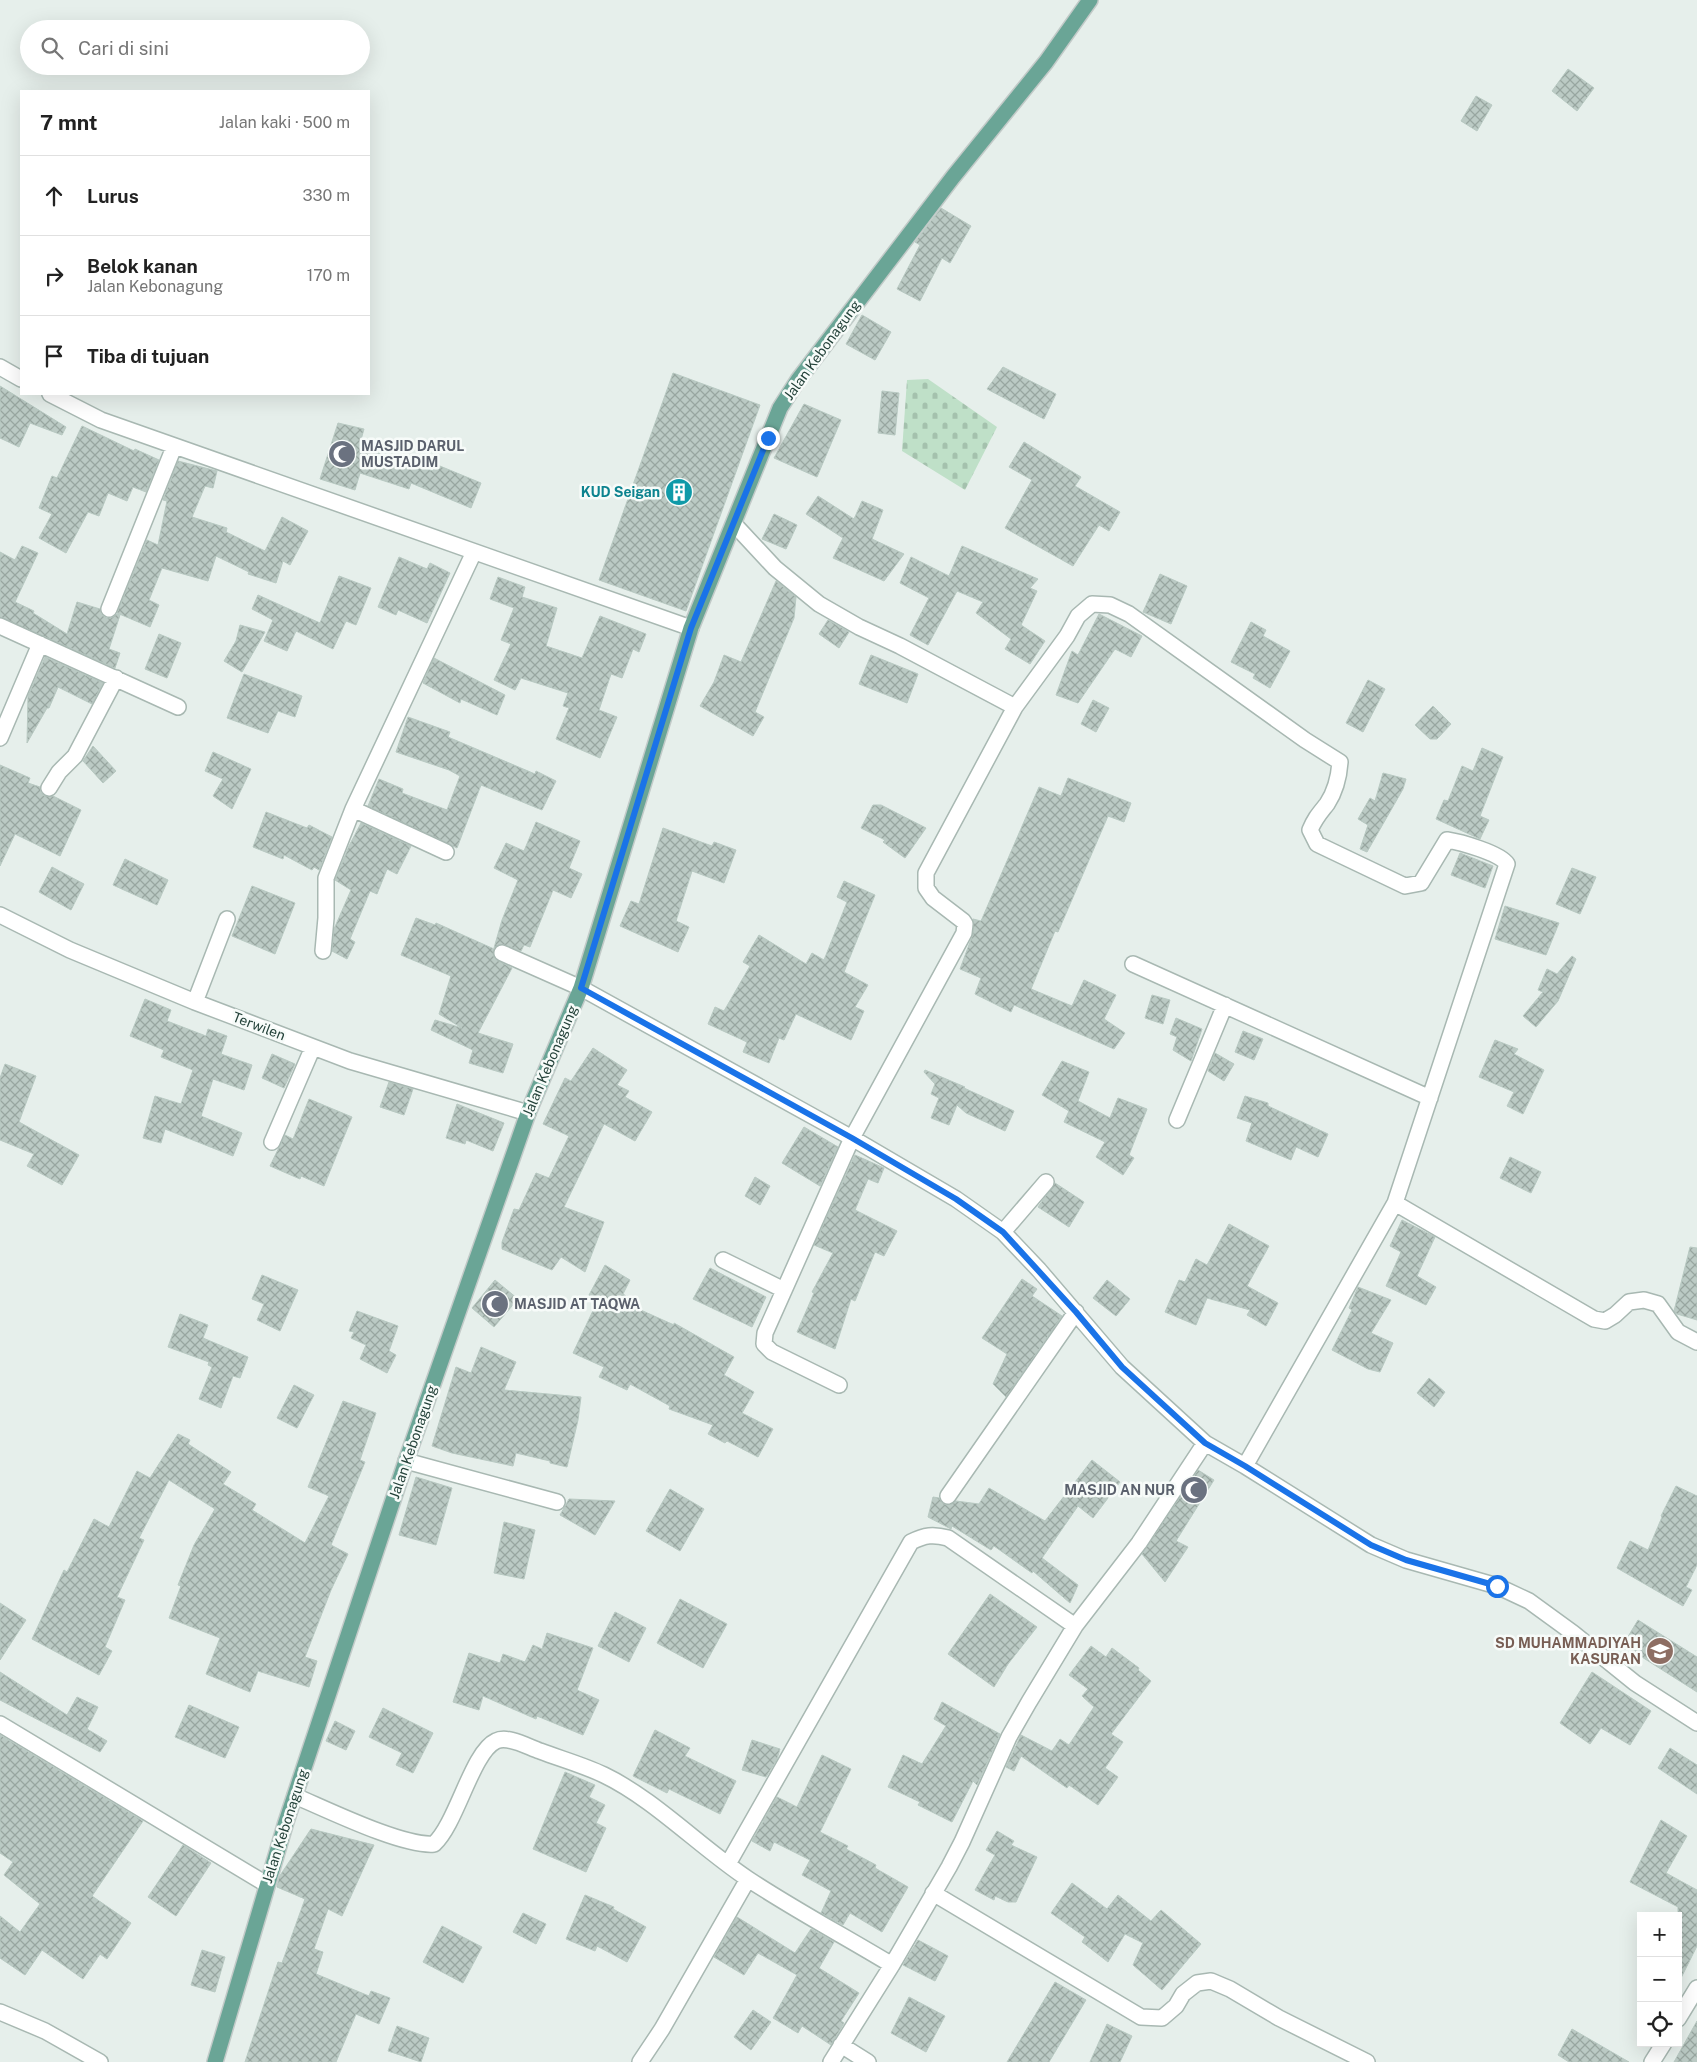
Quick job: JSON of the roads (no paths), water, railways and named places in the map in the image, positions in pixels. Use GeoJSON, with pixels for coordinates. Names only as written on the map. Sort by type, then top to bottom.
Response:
{"type":"FeatureCollection","features":[{"type":"Feature","properties":{"kind":"main road","name":"Jalan Kebonagung"},"geometry":{"type":"LineString","coordinates":[[215,2062],[266,1884],[406,1461],[528,1113],[581,988],[691,628],[780,408],[798,380],[953,177],[1046,62],[1090,0]]}},
{"type":"Feature","properties":{"kind":"street"},"geometry":{"type":"LineString","coordinates":[[0,367],[20,378]]}},
{"type":"Feature","properties":{"kind":"street"},"geometry":{"type":"LineString","coordinates":[[52,395],[101,420],[691,628]]}},
{"type":"Feature","properties":{"kind":"street"},"geometry":{"type":"LineString","coordinates":[[109,609],[174,446]]}},
{"type":"Feature","properties":{"kind":"street"},"geometry":{"type":"LineString","coordinates":[[734,524],[775,568],[820,604],[859,628],[900,646],[1015,707]]}},
{"type":"Feature","properties":{"kind":"street"},"geometry":{"type":"LineString","coordinates":[[323,951],[326,918],[326,878],[353,809],[474,552]]}},
{"type":"Feature","properties":{"kind":"street"},"geometry":{"type":"LineString","coordinates":[[839,1385],[772,1352],[764,1344],[766,1333],[852,1138],[964,933],[963,921],[933,898],[926,888],[926,873],[1015,707],[1067,636],[1078,616],[1092,604],[1110,605],[1129,614],[1305,740],[1340,762],[1339,775],[1328,802],[1316,816],[1310,830],[1317,844],[1405,886],[1421,883],[1447,840],[1462,843],[1506,862],[1507,866],[1395,1203],[1245,1466]]}},
{"type":"Feature","properties":{"kind":"street"},"geometry":{"type":"LineString","coordinates":[[0,626],[178,707]]}},
{"type":"Feature","properties":{"kind":"street"},"geometry":{"type":"LineString","coordinates":[[0,738],[40,644]]}},
{"type":"Feature","properties":{"kind":"street"},"geometry":{"type":"LineString","coordinates":[[49,788],[58,772],[75,756],[116,678]]}},
{"type":"Feature","properties":{"kind":"street"},"geometry":{"type":"LineString","coordinates":[[353,809],[446,852]]}},
{"type":"Feature","properties":{"kind":"street","name":"Terwilen"},"geometry":{"type":"LineString","coordinates":[[0,916],[70,950],[195,1002],[350,1061],[528,1113]]}},
{"type":"Feature","properties":{"kind":"street"},"geometry":{"type":"LineString","coordinates":[[195,1002],[227,919]]}},
{"type":"Feature","properties":{"kind":"street"},"geometry":{"type":"LineString","coordinates":[[502,953],[581,988],[852,1138],[956,1199],[1003,1232],[1076,1312],[1122,1367],[1205,1443],[1371,1545],[1406,1560],[1497,1586],[1529,1601],[1573,1633],[1635,1683],[1697,1724]]}},
{"type":"Feature","properties":{"kind":"street"},"geometry":{"type":"LineString","coordinates":[[1133,964],[1430,1098]]}},
{"type":"Feature","properties":{"kind":"street"},"geometry":{"type":"LineString","coordinates":[[1178,1120],[1225,1006]]}},
{"type":"Feature","properties":{"kind":"street"},"geometry":{"type":"LineString","coordinates":[[272,1142],[313,1047]]}},
{"type":"Feature","properties":{"kind":"street"},"geometry":{"type":"LineString","coordinates":[[1003,1232],[1046,1182]]}},
{"type":"Feature","properties":{"kind":"street"},"geometry":{"type":"LineString","coordinates":[[1395,1203],[1594,1319],[1605,1321],[1615,1315],[1629,1302],[1644,1300],[1658,1304],[1678,1332],[1697,1342]]}},
{"type":"Feature","properties":{"kind":"street"},"geometry":{"type":"LineString","coordinates":[[723,1260],[784,1290]]}},
{"type":"Feature","properties":{"kind":"street"},"geometry":{"type":"LineString","coordinates":[[948,1496],[1076,1312]]}},
{"type":"Feature","properties":{"kind":"street"},"geometry":{"type":"LineString","coordinates":[[831,2062],[892,1965],[934,1893],[962,1842],[1010,1737],[1029,1702],[1075,1626],[1139,1543],[1205,1443]]}},
{"type":"Feature","properties":{"kind":"street"},"geometry":{"type":"LineString","coordinates":[[406,1461],[557,1502]]}},
{"type":"Feature","properties":{"kind":"street"},"geometry":{"type":"LineString","coordinates":[[728,1864],[911,1542],[922,1536],[935,1534],[948,1538],[1075,1626]]}},
{"type":"Feature","properties":{"kind":"street"},"geometry":{"type":"LineString","coordinates":[[0,1724],[266,1884]]}},
{"type":"Feature","properties":{"kind":"street"},"geometry":{"type":"LineString","coordinates":[[295,1796],[376,1830],[414,1842],[434,1844],[448,1826],[482,1756],[496,1741],[507,1740],[604,1775],[636,1795],[748,1879],[892,1965]]}},
{"type":"Feature","properties":{"kind":"street"},"geometry":{"type":"LineString","coordinates":[[640,2062],[662,2029],[748,1879]]}},
{"type":"Feature","properties":{"kind":"street"},"geometry":{"type":"LineString","coordinates":[[934,1893],[1141,2017],[1162,2018],[1176,2006],[1183,1994],[1197,1983],[1211,1981],[1230,1989],[1279,2018],[1367,2062]]}},
{"type":"Feature","properties":{"kind":"street"},"geometry":{"type":"LineString","coordinates":[[1682,2012],[1697,1988]]}},
{"type":"Feature","properties":{"kind":"street"},"geometry":{"type":"LineString","coordinates":[[0,2012],[45,2031],[100,2062]]}},
{"type":"Feature","properties":{"kind":"street"},"geometry":{"type":"LineString","coordinates":[[841,2045],[868,2062]]}},
{"type":"Feature","properties":{"kind":"street"},"geometry":{"type":"LineString","coordinates":[[1652,2062],[1661,2047]]}},
{"type":"Feature","properties":{"kind":"place","name":"MASJID DARUL MUSTADIM"},"geometry":{"type":"Point","coordinates":[342,454]}},
{"type":"Feature","properties":{"kind":"place","name":"KUD Seigan"},"geometry":{"type":"Point","coordinates":[679,492]}},
{"type":"Feature","properties":{"kind":"place","name":"MASJID AT TAQWA"},"geometry":{"type":"Point","coordinates":[495,1304]}},
{"type":"Feature","properties":{"kind":"place","name":"MASJID AN NUR"},"geometry":{"type":"Point","coordinates":[1194,1490]}},
{"type":"Feature","properties":{"kind":"place","name":"SD MUHAMMADIYAH KASURAN"},"geometry":{"type":"Point","coordinates":[1660,1651]}}]}
